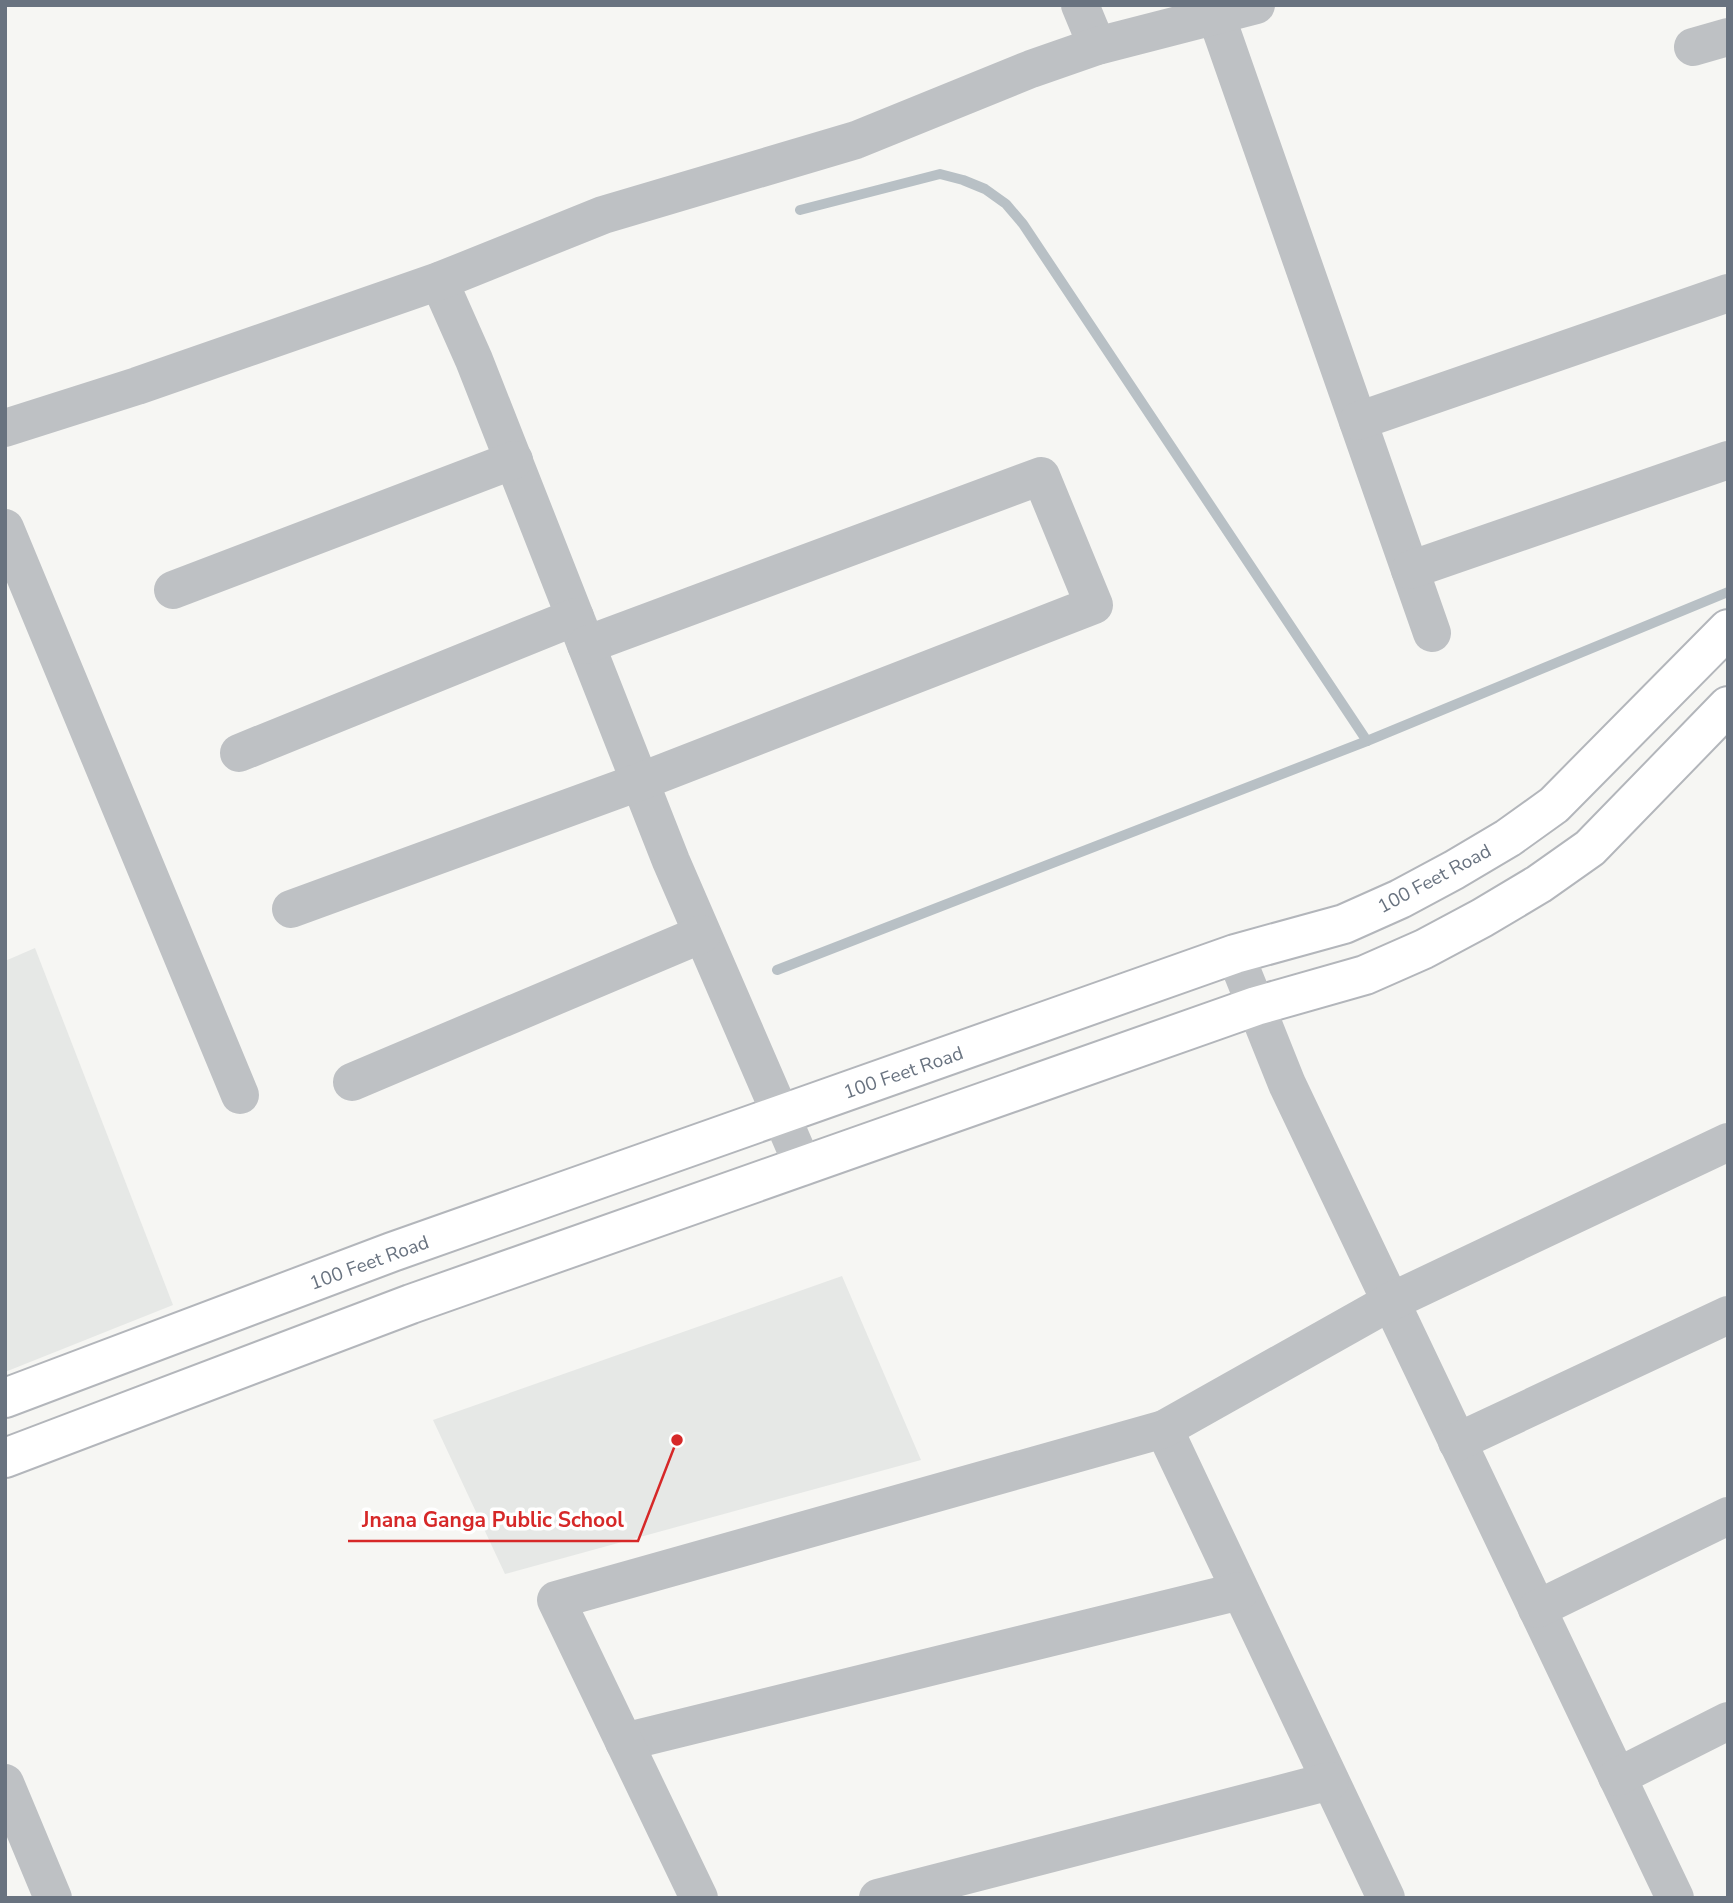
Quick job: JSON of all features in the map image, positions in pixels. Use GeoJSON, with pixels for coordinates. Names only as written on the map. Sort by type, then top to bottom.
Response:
{"type":"FeatureCollection","features":[{"type":"Feature","properties":{"kind":"main road","name":"100 Feet Road"},"geometry":{"type":"LineString","coordinates":[[5,1398],[392,1252],[1235,954],[1344,924],[1400,899],[1454,870],[1508,838],[1554,805],[1728,629]]}},
{"type":"Feature","properties":{"kind":"main road"},"geometry":{"type":"LineString","coordinates":[[5,1458],[411,1304],[1256,1006],[1365,975],[1470,925],[1539,884],[1590,848],[1728,706]]}},
{"type":"Feature","properties":{"kind":"street"},"geometry":{"type":"LineString","coordinates":[[1080,5],[1097,46]]}},
{"type":"Feature","properties":{"kind":"street"},"geometry":{"type":"LineString","coordinates":[[5,428],[137,386],[439,281],[603,215],[856,140],[1031,69],[1097,46],[1256,5]]}},
{"type":"Feature","properties":{"kind":"street"},"geometry":{"type":"LineString","coordinates":[[1219,24],[1432,634]]}},
{"type":"Feature","properties":{"kind":"street"},"geometry":{"type":"LineString","coordinates":[[439,281],[514,460],[639,782],[803,1166]]}},
{"type":"Feature","properties":{"kind":"street"},"geometry":{"type":"LineString","coordinates":[[1358,421],[1728,293]]}},
{"type":"Feature","properties":{"kind":"street"},"geometry":{"type":"LineString","coordinates":[[173,590],[514,460]]}},
{"type":"Feature","properties":{"kind":"street"},"geometry":{"type":"LineString","coordinates":[[1410,570],[1728,460]]}},
{"type":"Feature","properties":{"kind":"street"},"geometry":{"type":"LineString","coordinates":[[239,753],[580,631],[1041,476],[1094,605],[639,782],[291,909]]}},
{"type":"Feature","properties":{"kind":"street"},"geometry":{"type":"LineString","coordinates":[[5,528],[240,1095]]}},
{"type":"Feature","properties":{"kind":"street"},"geometry":{"type":"LineString","coordinates":[[352,1082],[702,934]]}},
{"type":"Feature","properties":{"kind":"street"},"geometry":{"type":"LineString","coordinates":[[1235,954],[1287,1083],[1675,1898]]}},
{"type":"Feature","properties":{"kind":"street"},"geometry":{"type":"LineString","coordinates":[[699,1898],[556,1600],[1164,1429],[1390,1302],[1728,1142]]}},
{"type":"Feature","properties":{"kind":"street"},"geometry":{"type":"LineString","coordinates":[[1457,1442],[1728,1315]]}},
{"type":"Feature","properties":{"kind":"street"},"geometry":{"type":"LineString","coordinates":[[1164,1429],[1387,1898]]}},
{"type":"Feature","properties":{"kind":"street"},"geometry":{"type":"LineString","coordinates":[[1537,1609],[1728,1516]]}},
{"type":"Feature","properties":{"kind":"street"},"geometry":{"type":"LineString","coordinates":[[624,1742],[1240,1591]]}},
{"type":"Feature","properties":{"kind":"street"},"geometry":{"type":"LineString","coordinates":[[1617,1777],[1728,1721]]}},
{"type":"Feature","properties":{"kind":"street"},"geometry":{"type":"LineString","coordinates":[[878,1898],[1330,1782]]}},
{"type":"Feature","properties":{"kind":"street"},"geometry":{"type":"LineString","coordinates":[[5,1783],[53,1898]]}},
{"type":"Feature","properties":{"kind":"shaded area"},"geometry":{"type":"Polygon","coordinates":[[[35,948],[173,1305],[5,1372],[5,961],[35,948]]]}},
{"type":"Feature","properties":{"kind":"shaded area"},"geometry":{"type":"Polygon","coordinates":[[[842,1276],[921,1460],[505,1574],[433,1420],[842,1276]]]}},
{"type":"Feature","properties":{"kind":"waterway"},"geometry":{"type":"LineString","coordinates":[[800,210],[940,174],[985,189],[1006,204],[1023,224],[1367,741]]}},
{"type":"Feature","properties":{"kind":"waterway"},"geometry":{"type":"LineString","coordinates":[[777,970],[1367,741],[1728,592]]}},
{"type":"Feature","properties":{"kind":"place","name":"Jnana Ganga Public School"},"geometry":{"type":"Point","coordinates":[677,1440]}}]}
